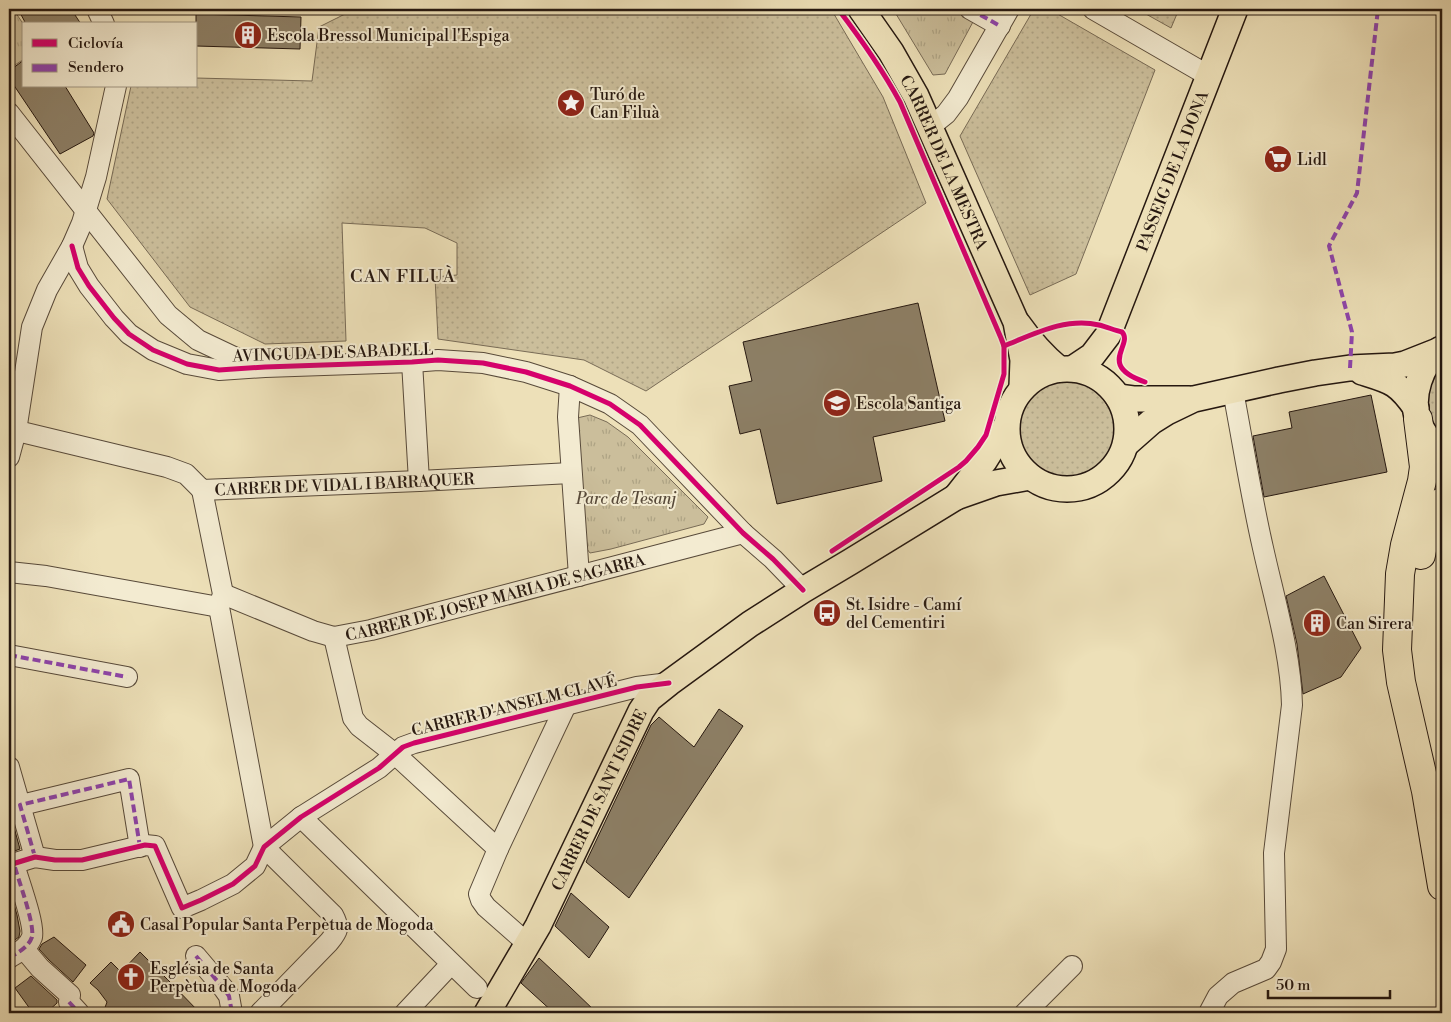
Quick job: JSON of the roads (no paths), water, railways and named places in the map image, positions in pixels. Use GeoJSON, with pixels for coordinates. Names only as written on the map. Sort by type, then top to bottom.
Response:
{"type":"FeatureCollection","features":[{"type":"Feature","properties":{"kind":"highway"},"geometry":{"type":"LineString","coordinates":[[1417,413],[1424,467],[1400,574],[1397,650],[1401,682],[1426,791],[1442,886]]}},
{"type":"Feature","properties":{"kind":"highway"},"geometry":{"type":"LineString","coordinates":[[1442,502],[1427,528],[1422,548],[1414,608],[1414,648],[1422,716],[1442,811]]}},
{"type":"Feature","properties":{"kind":"main road","name":"CARRER DE LA MESTRA"},"geometry":{"type":"LineString","coordinates":[[861,9],[905,75],[931,126],[1016,322],[1023,360],[1022,386]]}},
{"type":"Feature","properties":{"kind":"main road","name":"PASSEIG DE LA DONA"},"geometry":{"type":"LineString","coordinates":[[1066,369],[1092,356],[1108,335],[1235,9]]}},
{"type":"Feature","properties":{"kind":"main road","name":"CARRER DE LA MESTRA"},"geometry":{"type":"LineString","coordinates":[[1016,322],[1034,346],[1047,359],[1066,369]]}},
{"type":"Feature","properties":{"kind":"main road","name":"PASSEIG DE LA DONA"},"geometry":{"type":"LineString","coordinates":[[1108,335],[1113,390]]}},
{"type":"Feature","properties":{"kind":"main road"},"geometry":{"type":"LineString","coordinates":[[1113,390],[1128,423],[1128,434],[1120,459],[1103,477],[1091,484],[1076,489],[1062,490],[1047,487],[1030,477],[1016,461],[1010,449],[1006,426],[1012,402],[1022,386],[1041,375],[1066,369],[1087,372],[1113,390],[1133,398],[1194,399],[1279,380],[1350,368],[1395,366],[1440,350]]}},
{"type":"Feature","properties":{"kind":"main road"},"geometry":{"type":"LineString","coordinates":[[1417,413],[1417,390],[1420,379],[1431,358],[1440,350]]}},
{"type":"Feature","properties":{"kind":"main road"},"geometry":{"type":"LineString","coordinates":[[1350,368],[1396,384],[1404,392],[1417,413],[1424,433],[1442,455]]}},
{"type":"Feature","properties":{"kind":"main road"},"geometry":{"type":"LineString","coordinates":[[1126,444],[1166,412],[1194,399]]}},
{"type":"Feature","properties":{"kind":"main road","name":"CARRER DE SANT ISIDRE"},"geometry":{"type":"LineString","coordinates":[[956,497],[985,460],[1006,426]]}},
{"type":"Feature","properties":{"kind":"main road","name":"CARRER DE SANT ISIDRE"},"geometry":{"type":"LineString","coordinates":[[489,1002],[538,926],[641,711],[649,699],[669,682],[750,624],[956,497],[996,484],[1030,477]]}},
{"type":"Feature","properties":{"kind":"street"},"geometry":{"type":"LineString","coordinates":[[96,9],[103,22]]}},
{"type":"Feature","properties":{"kind":"street"},"geometry":{"type":"LineString","coordinates":[[931,126],[946,114],[958,98],[1005,17],[970,9]]}},
{"type":"Feature","properties":{"kind":"street"},"geometry":{"type":"LineString","coordinates":[[1093,9],[1209,76]]}},
{"type":"Feature","properties":{"kind":"street"},"geometry":{"type":"LineString","coordinates":[[9,457],[12,430],[32,327],[46,290],[72,246],[86,212],[96,177],[116,88]]}},
{"type":"Feature","properties":{"kind":"street","name":"AVINGUDA DE SABADELL"},"geometry":{"type":"LineString","coordinates":[[9,113],[168,315],[198,340],[236,358],[265,366]]}},
{"type":"Feature","properties":{"kind":"street","name":"AVINGUDA DE SABADELL"},"geometry":{"type":"LineString","coordinates":[[72,246],[78,268],[99,299],[129,334],[153,350],[187,364],[219,370],[265,366],[438,360],[483,363],[526,372],[570,386],[610,404],[640,425],[743,533],[773,559],[803,590]]}},
{"type":"Feature","properties":{"kind":"street"},"geometry":{"type":"LineString","coordinates":[[412,362],[419,481]]}},
{"type":"Feature","properties":{"kind":"street"},"geometry":{"type":"LineString","coordinates":[[570,386],[568,417],[579,576]]}},
{"type":"Feature","properties":{"kind":"street"},"geometry":{"type":"LineString","coordinates":[[1209,1013],[1218,996],[1233,983],[1266,969],[1276,949],[1274,853],[1292,705],[1292,682],[1259,533],[1233,391]]}},
{"type":"Feature","properties":{"kind":"street","name":"CARRER DE VIDAL I BARRAQUER"},"geometry":{"type":"LineString","coordinates":[[12,430],[167,467],[186,474],[202,490],[571,473]]}},
{"type":"Feature","properties":{"kind":"street"},"geometry":{"type":"LineString","coordinates":[[202,490],[264,847],[333,915],[338,924],[337,932],[329,942],[260,1013]]}},
{"type":"Feature","properties":{"kind":"street","name":"CARRER DE JOSEP MARIA DE SAGARRA"},"geometry":{"type":"LineString","coordinates":[[9,572],[221,601],[334,637],[371,630],[743,533]]}},
{"type":"Feature","properties":{"kind":"street"},"geometry":{"type":"LineString","coordinates":[[334,637],[353,718],[359,726],[394,754],[498,849]]}},
{"type":"Feature","properties":{"kind":"street"},"geometry":{"type":"LineString","coordinates":[[9,655],[127,677]]}},
{"type":"Feature","properties":{"kind":"street","name":"CARRER D'ANSELM CLAVÉ"},"geometry":{"type":"LineString","coordinates":[[140,847],[145,845],[156,846],[182,908],[234,884],[255,866],[264,847],[301,817],[379,768],[403,747],[637,687],[669,682]]}},
{"type":"Feature","properties":{"kind":"street"},"geometry":{"type":"LineString","coordinates":[[528,944],[486,907],[481,900],[480,894],[498,849],[566,705]]}},
{"type":"Feature","properties":{"kind":"street"},"geometry":{"type":"LineString","coordinates":[[9,767],[14,806],[36,857]]}},
{"type":"Feature","properties":{"kind":"street"},"geometry":{"type":"LineString","coordinates":[[14,806],[129,779],[140,847],[82,860],[55,860],[36,857],[11,864],[32,924],[32,936],[16,953],[40,968],[70,995],[68,1009]]}},
{"type":"Feature","properties":{"kind":"street"},"geometry":{"type":"LineString","coordinates":[[301,817],[489,1002]]}},
{"type":"Feature","properties":{"kind":"street"},"geometry":{"type":"LineString","coordinates":[[196,956],[224,989],[228,996],[232,1013]]}},
{"type":"Feature","properties":{"kind":"street"},"geometry":{"type":"LineString","coordinates":[[405,1013],[451,964]]}},
{"type":"Feature","properties":{"kind":"street"},"geometry":{"type":"LineString","coordinates":[[1025,1013],[1072,966]]}},
{"type":"Feature","properties":{"kind":"place","name":"Escola Bressol Municipal l'Espiga"},"geometry":{"type":"Point","coordinates":[248,35]}},
{"type":"Feature","properties":{"kind":"place","name":"Turó de Can Filuà"},"geometry":{"type":"Point","coordinates":[571,103]}},
{"type":"Feature","properties":{"kind":"place","name":"Lidl"},"geometry":{"type":"Point","coordinates":[1278,159]}},
{"type":"Feature","properties":{"kind":"place","name":"Escola Santiga"},"geometry":{"type":"Point","coordinates":[837,403]}},
{"type":"Feature","properties":{"kind":"place","name":"St. Isidre - Camí del Cementiri"},"geometry":{"type":"Point","coordinates":[827,613]}},
{"type":"Feature","properties":{"kind":"place","name":"Can Sirera"},"geometry":{"type":"Point","coordinates":[1317,623]}},
{"type":"Feature","properties":{"kind":"place","name":"Casal Popular Santa Perpètua de Mogoda"},"geometry":{"type":"Point","coordinates":[121,924]}},
{"type":"Feature","properties":{"kind":"place","name":"Església de Santa Perpètua de Mogoda"},"geometry":{"type":"Point","coordinates":[131,977]}},
{"type":"Feature","properties":{"kind":"district","name":"CAN FILUÀ"},"geometry":{"type":"Point","coordinates":[403,276]}},
{"type":"Feature","properties":{"kind":"park label","name":"Parc de Tesanj"},"geometry":{"type":"Point","coordinates":[626,498]}}]}
